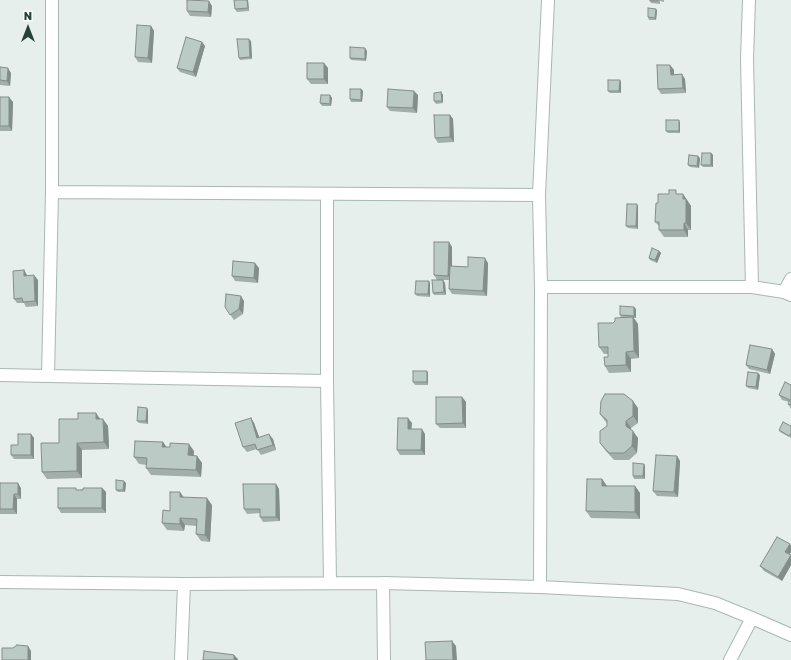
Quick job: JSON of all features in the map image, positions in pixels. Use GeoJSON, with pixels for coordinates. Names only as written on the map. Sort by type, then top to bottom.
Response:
{"type":"FeatureCollection","features":[{"type":"Feature","properties":{"kind":"street"},"geometry":{"type":"LineString","coordinates":[[48,376],[52,192],[52,0]]}},
{"type":"Feature","properties":{"kind":"street"},"geometry":{"type":"LineString","coordinates":[[540,587],[541,287],[539,195],[548,0]]}},
{"type":"Feature","properties":{"kind":"street"},"geometry":{"type":"LineString","coordinates":[[749,0],[747,59],[752,287]]}},
{"type":"Feature","properties":{"kind":"street"},"geometry":{"type":"LineString","coordinates":[[52,192],[539,195]]}},
{"type":"Feature","properties":{"kind":"street"},"geometry":{"type":"LineString","coordinates":[[327,194],[327,381],[330,583]]}},
{"type":"Feature","properties":{"kind":"street"},"geometry":{"type":"LineString","coordinates":[[541,287],[752,287],[788,294],[791,279]]}},
{"type":"Feature","properties":{"kind":"street"},"geometry":{"type":"LineString","coordinates":[[0,375],[327,381]]}},
{"type":"Feature","properties":{"kind":"street"},"geometry":{"type":"LineString","coordinates":[[0,582],[184,584],[383,583],[540,587],[678,594],[715,603],[791,635]]}},
{"type":"Feature","properties":{"kind":"street"},"geometry":{"type":"LineString","coordinates":[[383,583],[384,660]]}},
{"type":"Feature","properties":{"kind":"street"},"geometry":{"type":"LineString","coordinates":[[180,660],[184,584]]}},
{"type":"Feature","properties":{"kind":"street"},"geometry":{"type":"LineString","coordinates":[[730,660],[752,618]]}},
{"type":"Feature","properties":{"kind":"building"},"geometry":{"type":"Polygon","coordinates":[[[187,0],[209,1],[208,12],[187,11],[187,0]]]}},
{"type":"Feature","properties":{"kind":"building"},"geometry":{"type":"Polygon","coordinates":[[[234,0],[247,0],[248,8],[235,9],[234,0]]]}},
{"type":"Feature","properties":{"kind":"building"},"geometry":{"type":"Polygon","coordinates":[[[648,8],[656,9],[655,18],[648,17],[648,8]]]}},
{"type":"Feature","properties":{"kind":"building"},"geometry":{"type":"Polygon","coordinates":[[[137,25],[151,26],[148,58],[135,57],[137,25]]]}},
{"type":"Feature","properties":{"kind":"building"},"geometry":{"type":"Polygon","coordinates":[[[186,37],[202,42],[193,72],[177,68],[186,37]]]}},
{"type":"Feature","properties":{"kind":"building"},"geometry":{"type":"Polygon","coordinates":[[[237,39],[249,39],[250,57],[239,58],[237,39]]]}},
{"type":"Feature","properties":{"kind":"building"},"geometry":{"type":"Polygon","coordinates":[[[350,47],[365,48],[365,59],[350,58],[350,47]]]}},
{"type":"Feature","properties":{"kind":"building"},"geometry":{"type":"Polygon","coordinates":[[[307,63],[324,63],[324,79],[307,79],[307,63]]]}},
{"type":"Feature","properties":{"kind":"building"},"geometry":{"type":"Polygon","coordinates":[[[657,65],[670,65],[671,75],[682,74],[683,88],[658,89],[657,65]]]}},
{"type":"Feature","properties":{"kind":"building"},"geometry":{"type":"Polygon","coordinates":[[[0,67],[8,68],[7,81],[0,80],[0,67]]]}},
{"type":"Feature","properties":{"kind":"building"},"geometry":{"type":"Polygon","coordinates":[[[608,80],[620,80],[619,91],[608,91],[608,80]]]}},
{"type":"Feature","properties":{"kind":"building"},"geometry":{"type":"Polygon","coordinates":[[[350,89],[361,89],[361,100],[350,99],[350,89]]]}},
{"type":"Feature","properties":{"kind":"building"},"geometry":{"type":"Polygon","coordinates":[[[388,89],[414,91],[413,108],[387,107],[388,89]]]}},
{"type":"Feature","properties":{"kind":"building"},"geometry":{"type":"Polygon","coordinates":[[[441,92],[442,101],[434,101],[434,93],[441,92]]]}},
{"type":"Feature","properties":{"kind":"building"},"geometry":{"type":"Polygon","coordinates":[[[321,95],[330,95],[330,104],[320,103],[321,95]]]}},
{"type":"Feature","properties":{"kind":"building"},"geometry":{"type":"Polygon","coordinates":[[[0,97],[9,97],[9,126],[0,126],[0,97]]]}},
{"type":"Feature","properties":{"kind":"building"},"geometry":{"type":"Polygon","coordinates":[[[434,115],[450,115],[450,137],[435,138],[434,115]]]}},
{"type":"Feature","properties":{"kind":"building"},"geometry":{"type":"Polygon","coordinates":[[[666,120],[679,120],[679,131],[666,131],[666,120]]]}},
{"type":"Feature","properties":{"kind":"building"},"geometry":{"type":"Polygon","coordinates":[[[702,153],[711,153],[711,165],[701,165],[702,153]]]}},
{"type":"Feature","properties":{"kind":"building"},"geometry":{"type":"Polygon","coordinates":[[[689,155],[698,156],[697,166],[688,165],[689,155]]]}},
{"type":"Feature","properties":{"kind":"building"},"geometry":{"type":"Polygon","coordinates":[[[669,190],[676,190],[676,194],[683,194],[683,199],[686,199],[686,223],[684,223],[684,230],[659,230],[659,222],[655,222],[658,194],[669,194],[669,190]]]}},
{"type":"Feature","properties":{"kind":"building"},"geometry":{"type":"Polygon","coordinates":[[[627,204],[637,204],[636,226],[626,226],[627,204]]]}},
{"type":"Feature","properties":{"kind":"building"},"geometry":{"type":"Polygon","coordinates":[[[434,242],[449,242],[448,276],[434,275],[434,242]]]}},
{"type":"Feature","properties":{"kind":"building"},"geometry":{"type":"Polygon","coordinates":[[[652,248],[659,251],[655,260],[649,258],[652,248]]]}},
{"type":"Feature","properties":{"kind":"building"},"geometry":{"type":"Polygon","coordinates":[[[468,257],[485,258],[483,291],[449,289],[450,266],[468,267],[468,257]]]}},
{"type":"Feature","properties":{"kind":"building"},"geometry":{"type":"Polygon","coordinates":[[[233,261],[255,263],[254,278],[232,276],[233,261]]]}},
{"type":"Feature","properties":{"kind":"building"},"geometry":{"type":"Polygon","coordinates":[[[24,270],[24,276],[34,275],[35,301],[23,302],[22,298],[14,299],[13,271],[24,270]]]}},
{"type":"Feature","properties":{"kind":"building"},"geometry":{"type":"Polygon","coordinates":[[[432,280],[443,280],[444,292],[433,293],[432,280]]]}},
{"type":"Feature","properties":{"kind":"building"},"geometry":{"type":"Polygon","coordinates":[[[416,281],[429,281],[428,294],[415,294],[416,281]]]}},
{"type":"Feature","properties":{"kind":"building"},"geometry":{"type":"Polygon","coordinates":[[[226,294],[241,296],[239,309],[230,315],[225,307],[226,294]]]}},
{"type":"Feature","properties":{"kind":"building"},"geometry":{"type":"Polygon","coordinates":[[[620,306],[634,307],[634,316],[620,315],[620,306]]]}},
{"type":"Feature","properties":{"kind":"building"},"geometry":{"type":"Polygon","coordinates":[[[633,317],[634,351],[626,352],[626,365],[605,366],[604,357],[608,357],[608,347],[599,347],[598,323],[613,323],[615,318],[633,317]]]}},
{"type":"Feature","properties":{"kind":"building"},"geometry":{"type":"Polygon","coordinates":[[[750,345],[772,349],[767,370],[746,365],[750,345]]]}},
{"type":"Feature","properties":{"kind":"building"},"geometry":{"type":"Polygon","coordinates":[[[413,371],[427,371],[427,382],[413,382],[413,371]]]}},
{"type":"Feature","properties":{"kind":"building"},"geometry":{"type":"Polygon","coordinates":[[[748,372],[758,373],[756,387],[746,386],[748,372]]]}},
{"type":"Feature","properties":{"kind":"building"},"geometry":{"type":"Polygon","coordinates":[[[785,382],[791,385],[791,405],[788,404],[790,400],[779,395],[785,382]]]}},
{"type":"Feature","properties":{"kind":"building"},"geometry":{"type":"Polygon","coordinates":[[[605,394],[624,394],[633,401],[633,416],[626,421],[626,426],[633,431],[632,446],[624,453],[609,453],[600,443],[600,431],[607,426],[607,420],[600,414],[601,401],[605,394]]]}},
{"type":"Feature","properties":{"kind":"building"},"geometry":{"type":"Polygon","coordinates":[[[436,397],[462,397],[463,423],[436,424],[436,397]]]}},
{"type":"Feature","properties":{"kind":"building"},"geometry":{"type":"Polygon","coordinates":[[[138,407],[147,408],[146,421],[137,421],[138,407]]]}},
{"type":"Feature","properties":{"kind":"building"},"geometry":{"type":"Polygon","coordinates":[[[78,413],[96,413],[96,419],[103,419],[104,442],[77,443],[77,471],[42,472],[41,443],[59,443],[59,419],[78,419],[78,413]]]}},
{"type":"Feature","properties":{"kind":"building"},"geometry":{"type":"Polygon","coordinates":[[[251,418],[257,438],[269,434],[273,445],[257,450],[255,444],[243,447],[235,423],[251,418]]]}},
{"type":"Feature","properties":{"kind":"building"},"geometry":{"type":"Polygon","coordinates":[[[398,418],[408,418],[408,429],[422,429],[421,450],[397,450],[398,418]]]}},
{"type":"Feature","properties":{"kind":"building"},"geometry":{"type":"Polygon","coordinates":[[[783,422],[791,426],[791,433],[789,436],[779,430],[783,422]]]}},
{"type":"Feature","properties":{"kind":"building"},"geometry":{"type":"Polygon","coordinates":[[[18,434],[31,434],[31,455],[11,455],[11,445],[18,445],[18,434]]]}},
{"type":"Feature","properties":{"kind":"building"},"geometry":{"type":"Polygon","coordinates":[[[135,441],[163,442],[162,447],[170,447],[170,443],[189,444],[188,455],[197,456],[196,470],[146,468],[147,458],[134,457],[135,441]]]}},
{"type":"Feature","properties":{"kind":"building"},"geometry":{"type":"Polygon","coordinates":[[[656,455],[677,456],[674,492],[653,491],[656,455]]]}},
{"type":"Feature","properties":{"kind":"building"},"geometry":{"type":"Polygon","coordinates":[[[633,463],[644,464],[643,476],[633,476],[633,463]]]}},
{"type":"Feature","properties":{"kind":"building"},"geometry":{"type":"Polygon","coordinates":[[[587,479],[602,479],[602,486],[635,486],[635,512],[586,511],[587,479]]]}},
{"type":"Feature","properties":{"kind":"building"},"geometry":{"type":"Polygon","coordinates":[[[116,480],[124,481],[123,490],[116,490],[116,480]]]}},
{"type":"Feature","properties":{"kind":"building"},"geometry":{"type":"Polygon","coordinates":[[[0,483],[18,483],[18,494],[14,494],[13,509],[0,509],[0,483]]]}},
{"type":"Feature","properties":{"kind":"building"},"geometry":{"type":"Polygon","coordinates":[[[243,484],[276,484],[276,517],[260,517],[260,509],[244,509],[243,484]]]}},
{"type":"Feature","properties":{"kind":"building"},"geometry":{"type":"Polygon","coordinates":[[[58,488],[76,488],[76,490],[83,490],[83,488],[102,488],[102,508],[58,508],[58,488]]]}},
{"type":"Feature","properties":{"kind":"building"},"geometry":{"type":"Polygon","coordinates":[[[170,492],[180,492],[180,497],[207,498],[205,535],[196,534],[197,519],[180,518],[180,524],[162,523],[163,510],[170,511],[170,492]]]}},
{"type":"Feature","properties":{"kind":"building"},"geometry":{"type":"Polygon","coordinates":[[[777,537],[790,544],[785,552],[791,555],[778,577],[760,566],[777,537]]]}},
{"type":"Feature","properties":{"kind":"building"},"geometry":{"type":"Polygon","coordinates":[[[452,641],[453,660],[426,660],[425,642],[452,641]]]}},
{"type":"Feature","properties":{"kind":"building"},"geometry":{"type":"Polygon","coordinates":[[[17,645],[28,646],[28,660],[2,660],[2,648],[13,648],[17,645]]]}},
{"type":"Feature","properties":{"kind":"building"},"geometry":{"type":"Polygon","coordinates":[[[204,651],[234,655],[234,660],[203,660],[204,651]]]}}]}
